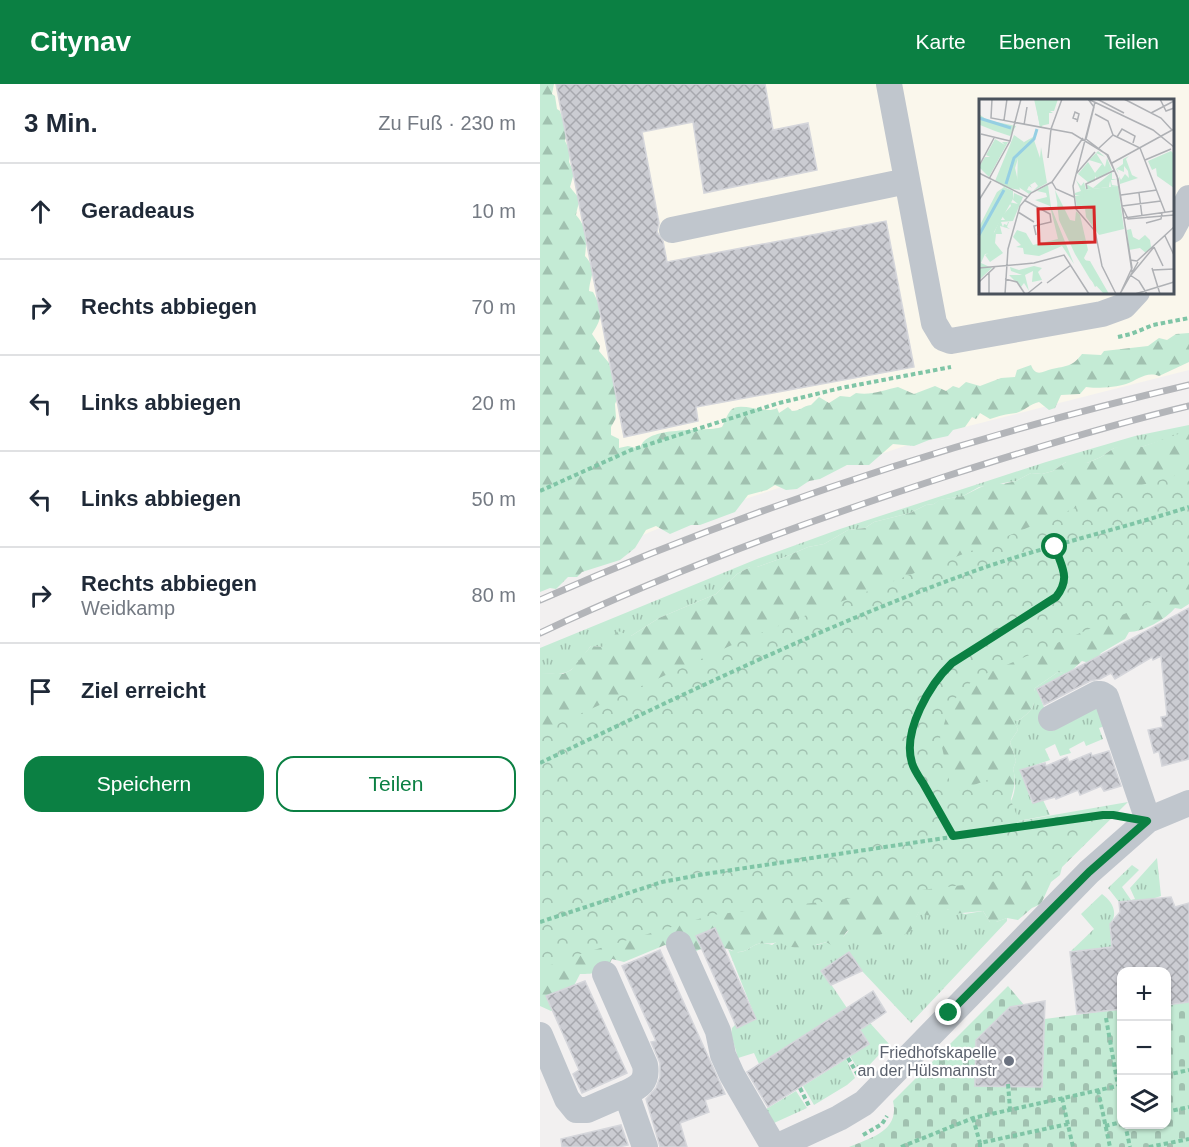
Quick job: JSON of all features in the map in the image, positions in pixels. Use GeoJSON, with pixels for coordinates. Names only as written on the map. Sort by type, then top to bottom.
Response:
{"type":"FeatureCollection","features":[{"type":"Feature","properties":{"kind":"street"},"geometry":{"type":"LineString","coordinates":[[889,84],[934,323],[944,338],[951,341],[1102,314],[1124,306],[1135,294]]}},
{"type":"Feature","properties":{"kind":"street"},"geometry":{"type":"LineString","coordinates":[[672,230],[906,181]]}},
{"type":"Feature","properties":{"kind":"street"},"geometry":{"type":"LineString","coordinates":[[1174,228],[1189,198]]}},
{"type":"Feature","properties":{"kind":"street"},"geometry":{"type":"LineString","coordinates":[[1051,718],[1097,694],[1106,698],[1148,820]]}},
{"type":"Feature","properties":{"kind":"street"},"geometry":{"type":"LineString","coordinates":[[679,944],[718,1031],[723,1055],[729,1068],[775,1147],[840,1118],[870,1097],[1089,872],[1148,820],[1189,803]]}},
{"type":"Feature","properties":{"kind":"street"},"geometry":{"type":"LineString","coordinates":[[540,1035],[567,1099],[576,1110],[587,1110],[642,1085],[646,1070],[605,974]]}},
{"type":"Feature","properties":{"kind":"street"},"geometry":{"type":"LineString","coordinates":[[626,1094],[645,1147]]}},
{"type":"Feature","properties":{"kind":"path"},"geometry":{"type":"LineString","coordinates":[[1110,338],[1131,334],[1153,325],[1189,318]]}},
{"type":"Feature","properties":{"kind":"path"},"geometry":{"type":"LineString","coordinates":[[540,491],[631,450],[779,403],[841,388],[962,365]]}},
{"type":"Feature","properties":{"kind":"path"},"geometry":{"type":"LineString","coordinates":[[540,763],[733,671],[839,624],[981,569],[1189,507]]}},
{"type":"Feature","properties":{"kind":"path"},"geometry":{"type":"LineString","coordinates":[[953,836],[912,764],[909,748],[915,722],[940,675],[952,663],[1056,597],[1064,587],[1066,578],[1055,547]]}},
{"type":"Feature","properties":{"kind":"path"},"geometry":{"type":"LineString","coordinates":[[540,922],[662,882],[747,867],[1103,815],[1148,820]]}},
{"type":"Feature","properties":{"kind":"path"},"geometry":{"type":"LineString","coordinates":[[1106,1018],[1118,1075]]}},
{"type":"Feature","properties":{"kind":"path"},"geometry":{"type":"LineString","coordinates":[[1171,1074],[1189,1070]]}},
{"type":"Feature","properties":{"kind":"path"},"geometry":{"type":"LineString","coordinates":[[1008,1084],[1010,1109]]}},
{"type":"Feature","properties":{"kind":"path"},"geometry":{"type":"LineString","coordinates":[[901,1147],[973,1118],[1117,1086]]}},
{"type":"Feature","properties":{"kind":"path"},"geometry":{"type":"LineString","coordinates":[[1098,1090],[1110,1147]]}},
{"type":"Feature","properties":{"kind":"path"},"geometry":{"type":"LineString","coordinates":[[1062,1098],[1072,1147]]}},
{"type":"Feature","properties":{"kind":"path"},"geometry":{"type":"LineString","coordinates":[[1171,1111],[1189,1107]]}},
{"type":"Feature","properties":{"kind":"path"},"geometry":{"type":"LineString","coordinates":[[973,1118],[980,1145],[1068,1124]]}},
{"type":"Feature","properties":{"kind":"path"},"geometry":{"type":"LineString","coordinates":[[1105,1126],[1117,1124]]}},
{"type":"Feature","properties":{"kind":"path"},"geometry":{"type":"LineString","coordinates":[[1125,1129],[1130,1147]]}},
{"type":"Feature","properties":{"kind":"path"},"geometry":{"type":"LineString","coordinates":[[1149,1147],[1189,1139]]}},
{"type":"Feature","properties":{"kind":"shaded area"},"geometry":{"type":"Polygon","coordinates":[[[540,84],[1189,84],[1189,370],[953,430],[667,525],[626,542],[540,84]]]}},
{"type":"Feature","properties":{"kind":"green space"},"geometry":{"type":"Polygon","coordinates":[[[540,84],[554,84],[552,94],[555,96],[557,109],[560,111],[565,126],[565,141],[570,151],[569,162],[574,173],[570,187],[580,200],[576,215],[584,229],[585,256],[592,269],[589,291],[593,292],[600,309],[600,318],[592,334],[600,346],[599,351],[609,363],[618,397],[615,404],[616,418],[611,427],[611,435],[619,439],[619,448],[628,446],[640,449],[644,441],[663,433],[722,427],[731,410],[735,408],[772,410],[777,408],[779,413],[788,407],[795,411],[811,405],[819,397],[829,403],[840,396],[850,397],[856,393],[872,393],[898,387],[914,394],[935,386],[946,391],[953,386],[959,388],[966,382],[980,386],[1001,378],[1015,377],[1017,370],[1031,365],[1037,373],[1040,373],[1068,365],[1082,354],[1101,355],[1104,351],[1148,346],[1159,338],[1167,340],[1176,334],[1189,333],[1189,362],[1159,376],[1146,375],[1122,385],[1086,387],[1080,394],[1061,395],[1055,408],[1049,410],[1039,402],[1019,412],[990,419],[980,413],[976,419],[972,417],[965,427],[953,430],[948,436],[914,446],[893,444],[869,465],[847,465],[820,479],[809,481],[797,489],[786,490],[775,485],[767,490],[748,495],[735,512],[700,525],[691,525],[670,534],[656,526],[646,530],[635,548],[620,560],[582,572],[577,577],[568,577],[556,589],[550,588],[540,592],[540,84]]]}},
{"type":"Feature","properties":{"kind":"green space"},"geometry":{"type":"Polygon","coordinates":[[[1189,425],[1189,432],[1141,447],[1114,448],[1087,463],[1066,462],[1053,471],[1042,474],[1031,473],[1016,481],[979,487],[963,496],[940,500],[910,513],[874,522],[865,528],[848,530],[824,544],[808,547],[757,567],[750,567],[737,574],[716,594],[659,618],[631,636],[603,647],[591,646],[576,666],[568,672],[540,674],[540,648],[757,559],[840,529],[1046,462],[1135,436],[1189,425]]]}},
{"type":"Feature","properties":{"kind":"green space"},"geometry":{"type":"Polygon","coordinates":[[[1189,432],[1189,490],[540,753],[540,673],[563,674],[571,670],[591,646],[603,647],[618,631],[631,636],[659,618],[716,594],[737,574],[750,567],[757,567],[808,547],[824,544],[848,530],[865,528],[874,522],[910,513],[939,500],[963,496],[996,482],[1003,484],[1016,481],[1031,473],[1042,474],[1053,471],[1066,462],[1079,460],[1087,463],[1114,448],[1137,443],[1141,447],[1189,432]]]}},
{"type":"Feature","properties":{"kind":"green space"},"geometry":{"type":"Polygon","coordinates":[[[1189,472],[1189,577],[1152,602],[974,679],[950,704],[940,738],[952,793],[1001,775],[1019,821],[1128,802],[1055,874],[712,915],[577,955],[540,969],[540,732],[743,640],[976,549],[1109,494],[1189,472]]]}},
{"type":"Feature","properties":{"kind":"green space"},"geometry":{"type":"Polygon","coordinates":[[[1189,522],[1189,604],[1181,609],[1175,608],[1154,624],[1129,632],[1125,639],[1101,653],[1093,664],[1082,661],[1068,674],[1058,672],[1035,688],[1032,708],[1019,720],[1014,720],[1018,730],[1010,742],[1016,761],[1013,769],[1015,782],[1010,805],[1012,822],[1062,867],[1060,875],[1051,882],[1041,904],[1032,908],[1018,920],[1007,918],[996,922],[990,922],[983,911],[951,914],[948,909],[943,909],[932,915],[919,912],[910,932],[901,936],[892,930],[869,938],[849,930],[840,945],[833,946],[826,942],[795,947],[779,941],[758,944],[741,952],[714,947],[691,954],[665,945],[624,962],[612,959],[599,972],[580,974],[564,1005],[551,1011],[540,1006],[540,823],[1189,522]]]}},
{"type":"Feature","properties":{"kind":"green space"},"geometry":{"type":"Polygon","coordinates":[[[1058,672],[1068,674],[1037,689],[1053,731],[1101,705],[1108,725],[1099,728],[1103,739],[1086,746],[1084,741],[1069,749],[1071,753],[1060,756],[1055,744],[1045,749],[1050,760],[1021,770],[1032,803],[1043,800],[1050,815],[1018,821],[1011,801],[1015,790],[1013,769],[1016,761],[1010,742],[1018,730],[1013,719],[1017,721],[1027,714],[1034,703],[1035,688],[1058,672]]]}},
{"type":"Feature","properties":{"kind":"green space"},"geometry":{"type":"Polygon","coordinates":[[[1157,858],[1161,896],[1119,902],[1108,888],[1132,865],[1139,870],[1122,887],[1131,900],[1135,899],[1130,888],[1157,858]]]}},
{"type":"Feature","properties":{"kind":"green space"},"geometry":{"type":"Polygon","coordinates":[[[1102,894],[1109,900],[1114,912],[1110,924],[1115,947],[1070,952],[1094,929],[1081,914],[1102,894]]]}},
{"type":"Feature","properties":{"kind":"green space"},"geometry":{"type":"Polygon","coordinates":[[[943,908],[965,914],[983,911],[990,922],[1007,918],[1007,921],[911,1023],[862,971],[849,952],[822,971],[847,1008],[759,1064],[754,1053],[738,1058],[731,1034],[732,1028],[756,1019],[728,949],[743,952],[757,944],[772,945],[779,940],[817,945],[843,937],[850,929],[879,935],[916,917],[919,911],[943,908]]]}},
{"type":"Feature","properties":{"kind":"green space"},"geometry":{"type":"Polygon","coordinates":[[[1008,986],[1037,1020],[1117,1010],[1117,1129],[1171,1129],[1171,1004],[1189,1002],[1189,1147],[849,1147],[882,1132],[888,1126],[894,1111],[893,1101],[1008,986]]]}},
{"type":"Feature","properties":{"kind":"green space"},"geometry":{"type":"Polygon","coordinates":[[[870,1023],[889,1044],[861,1074],[850,1056],[869,1044],[860,1029],[870,1023]]]}},
{"type":"Feature","properties":{"kind":"green space"},"geometry":{"type":"Polygon","coordinates":[[[846,1059],[855,1078],[814,1105],[803,1086],[846,1059]]]}},
{"type":"Feature","properties":{"kind":"green space"},"geometry":{"type":"Polygon","coordinates":[[[796,1091],[807,1108],[774,1123],[766,1109],[796,1091]]]}},
{"type":"Feature","properties":{"kind":"building"},"geometry":{"type":"Polygon","coordinates":[[[556,84],[765,84],[773,130],[808,123],[817,170],[704,193],[693,122],[642,132],[659,223],[657,232],[663,241],[667,262],[886,221],[914,367],[696,407],[698,421],[624,437],[556,84]]]}},
{"type":"Feature","properties":{"kind":"building"},"geometry":{"type":"Polygon","coordinates":[[[1189,608],[1189,759],[1162,766],[1159,751],[1154,753],[1148,730],[1163,727],[1161,717],[1167,716],[1161,656],[1153,660],[1152,657],[1115,679],[1111,673],[1090,681],[1044,705],[1037,689],[1189,608]]]}},
{"type":"Feature","properties":{"kind":"building"},"geometry":{"type":"Polygon","coordinates":[[[1109,751],[1121,786],[1104,791],[1101,786],[1080,795],[1078,790],[1056,799],[1055,797],[1033,803],[1020,770],[1045,763],[1046,766],[1067,757],[1069,762],[1091,753],[1092,756],[1109,751]]]}},
{"type":"Feature","properties":{"kind":"building"},"geometry":{"type":"Polygon","coordinates":[[[1171,897],[1175,907],[1189,903],[1189,1002],[1171,1004],[1171,967],[1117,967],[1117,1010],[1077,1014],[1070,952],[1112,947],[1110,924],[1120,912],[1119,902],[1171,897]]]}},
{"type":"Feature","properties":{"kind":"building"},"geometry":{"type":"Polygon","coordinates":[[[715,928],[756,1019],[737,1028],[696,936],[715,928]]]}},
{"type":"Feature","properties":{"kind":"building"},"geometry":{"type":"Polygon","coordinates":[[[660,950],[725,1094],[705,1100],[709,1112],[680,1123],[687,1147],[660,1147],[646,1099],[656,1088],[660,1077],[660,1063],[651,1042],[656,1041],[622,966],[660,950]]]}},
{"type":"Feature","properties":{"kind":"building"},"geometry":{"type":"Polygon","coordinates":[[[849,952],[862,971],[831,985],[821,971],[849,952]]]}},
{"type":"Feature","properties":{"kind":"building"},"geometry":{"type":"Polygon","coordinates":[[[585,981],[627,1073],[582,1093],[573,1074],[579,1070],[546,996],[585,981]]]}},
{"type":"Feature","properties":{"kind":"building"},"geometry":{"type":"Polygon","coordinates":[[[873,991],[886,1012],[860,1030],[869,1044],[768,1107],[747,1072],[873,991]]]}},
{"type":"Feature","properties":{"kind":"building","name":"Friedhofskapelle an der Hülsmannstr"},"geometry":{"type":"Polygon","coordinates":[[[1045,1001],[1042,1087],[975,1086],[976,1040],[1010,1007],[1045,1001]]]}},
{"type":"Feature","properties":{"kind":"building"},"geometry":{"type":"Polygon","coordinates":[[[621,1125],[628,1145],[562,1147],[561,1139],[621,1125]]]}},
{"type":"Feature","properties":{"kind":"railway"},"geometry":{"type":"LineString","coordinates":[[540,600],[698,535],[860,478],[1023,428],[1189,385]]}},
{"type":"Feature","properties":{"kind":"railway"},"geometry":{"type":"LineString","coordinates":[[540,633],[689,568],[841,511],[1035,448],[1189,406]]}},
{"type":"Feature","properties":{"kind":"place","name":"Friedhofskapelle an der Hülsmannstr"},"geometry":{"type":"Point","coordinates":[1009,1061]}},
{"type":"Feature","properties":{"kind":"route"},"geometry":{"type":"LineString","coordinates":[[949,1013],[1089,872],[1147,821],[1103,815],[953,836],[912,764],[909,748],[915,722],[940,675],[952,663],[1056,597],[1064,587],[1066,578],[1055,547]]}}]}
